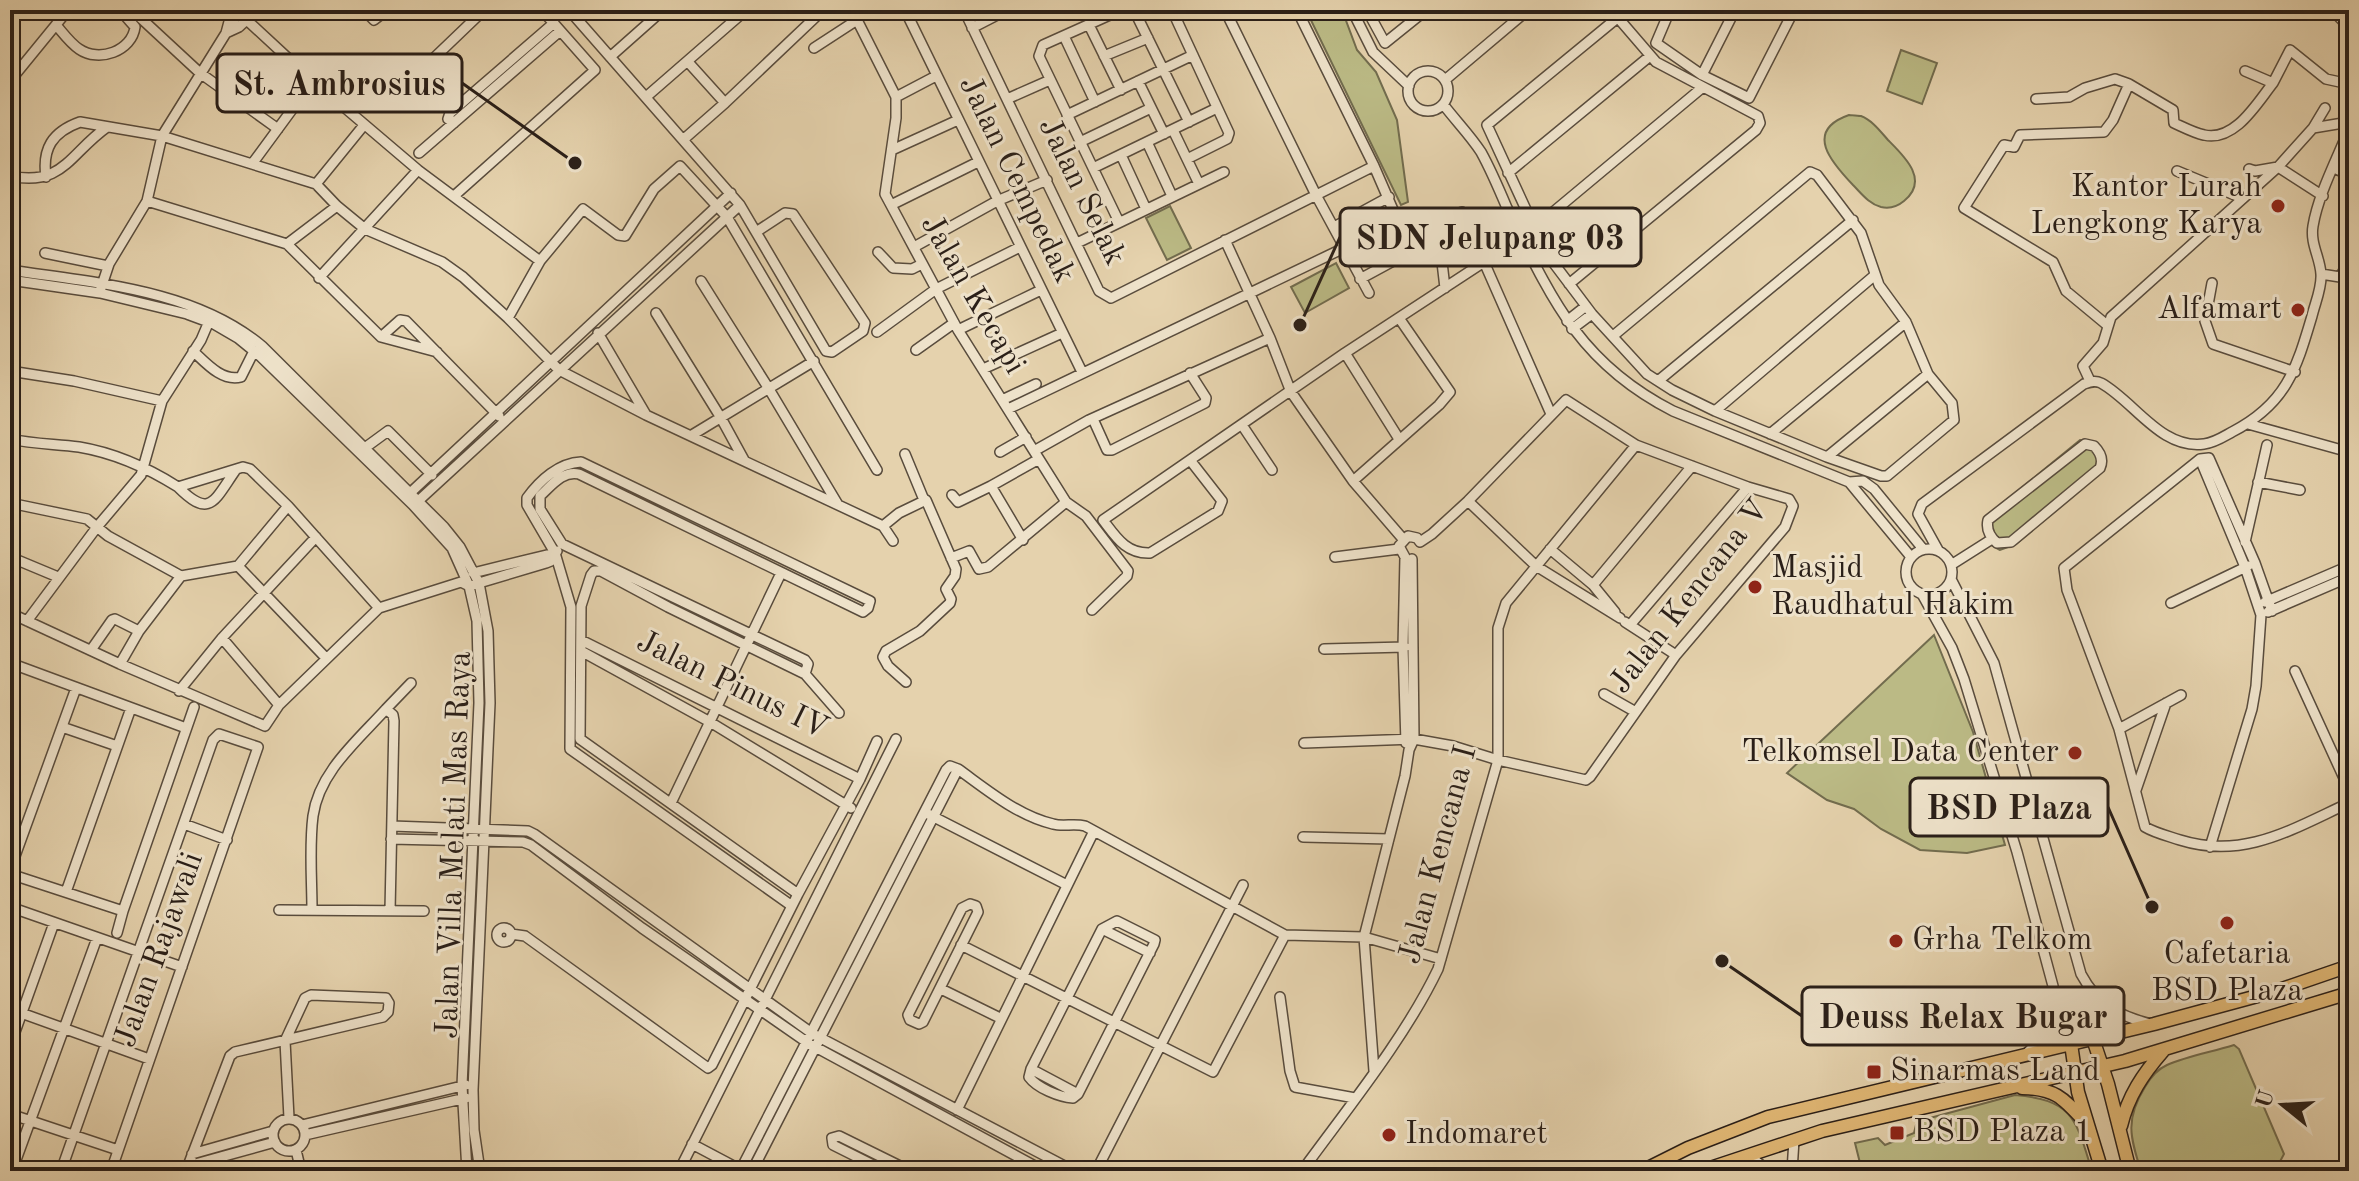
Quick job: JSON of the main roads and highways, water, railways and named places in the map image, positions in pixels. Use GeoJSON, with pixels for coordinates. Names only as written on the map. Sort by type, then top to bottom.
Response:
{"type":"FeatureCollection","features":[{"type":"Feature","properties":{"kind":"main road"},"geometry":{"type":"LineString","coordinates":[[1642,1171],[1688,1148],[1768,1117],[2154,1024],[2276,991],[2349,966]]}},
{"type":"Feature","properties":{"kind":"main road"},"geometry":{"type":"LineString","coordinates":[[1701,1171],[1822,1131],[2163,1051],[2349,993]]}},
{"type":"Feature","properties":{"kind":"main road"},"geometry":{"type":"LineString","coordinates":[[2093,1039],[2130,1171]]}},
{"type":"Feature","properties":{"kind":"main road"},"geometry":{"type":"LineString","coordinates":[[2071,1044],[2074,1072],[2102,1171]]}},
{"type":"Feature","properties":{"kind":"main road"},"geometry":{"type":"LineString","coordinates":[[2120,1129],[2126,1105],[2139,1081],[2163,1051]]}},
{"type":"Feature","properties":{"kind":"main road"},"geometry":{"type":"LineString","coordinates":[[1998,1088],[2040,1088],[2053,1092],[2062,1097],[2088,1125]]}},
{"type":"Feature","properties":{"kind":"main road"},"geometry":{"type":"LineString","coordinates":[[2114,1171],[2124,1171]]}},
{"type":"Feature","properties":{"kind":"place","name":"St. Ambrosius"},"geometry":{"type":"Point","coordinates":[575,163]}},
{"type":"Feature","properties":{"kind":"place","name":"Kantor Lurah Lengkong Karya"},"geometry":{"type":"Point","coordinates":[2278,206]}},
{"type":"Feature","properties":{"kind":"place","name":"Alfamart"},"geometry":{"type":"Point","coordinates":[2298,310]}},
{"type":"Feature","properties":{"kind":"place","name":"SDN Jelupang 03"},"geometry":{"type":"Point","coordinates":[1300,325]}},
{"type":"Feature","properties":{"kind":"place","name":"Masjid Raudhatul Hakim"},"geometry":{"type":"Point","coordinates":[1755,587]}},
{"type":"Feature","properties":{"kind":"place","name":"Telkomsel Data Center"},"geometry":{"type":"Point","coordinates":[2075,753]}},
{"type":"Feature","properties":{"kind":"place","name":"BSD Plaza"},"geometry":{"type":"Point","coordinates":[2152,907]}},
{"type":"Feature","properties":{"kind":"place","name":"Cafetaria BSD Plaza"},"geometry":{"type":"Point","coordinates":[2227,923]}},
{"type":"Feature","properties":{"kind":"place","name":"Grha Telkom"},"geometry":{"type":"Point","coordinates":[1896,941]}},
{"type":"Feature","properties":{"kind":"place","name":"Deuss Relax Bugar"},"geometry":{"type":"Point","coordinates":[1722,961]}},
{"type":"Feature","properties":{"kind":"place","name":"Sinarmas Land"},"geometry":{"type":"Point","coordinates":[1874,1072]}},
{"type":"Feature","properties":{"kind":"place","name":"BSD Plaza 1"},"geometry":{"type":"Point","coordinates":[1897,1133]}},
{"type":"Feature","properties":{"kind":"place","name":"Indomaret"},"geometry":{"type":"Point","coordinates":[1389,1135]}}]}
